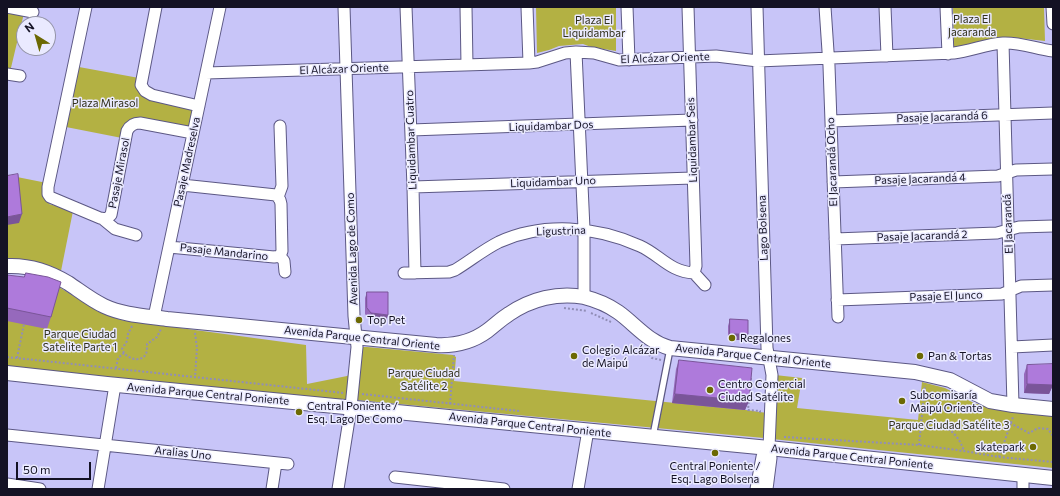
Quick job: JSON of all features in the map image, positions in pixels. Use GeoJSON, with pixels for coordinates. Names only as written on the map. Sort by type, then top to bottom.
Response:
{"type":"FeatureCollection","features":[{"type":"Feature","properties":{"kind":"street"},"geometry":{"type":"LineString","coordinates":[[7,7],[33,12]]}},
{"type":"Feature","properties":{"kind":"street","name":"Pasaje Mirasol"},"geometry":{"type":"LineString","coordinates":[[86,7],[48,194],[53,199],[104,220],[110,215],[127,131],[129,128],[136,123],[140,123],[193,133]]}},
{"type":"Feature","properties":{"kind":"street"},"geometry":{"type":"LineString","coordinates":[[156,7],[141,85],[143,89],[152,95],[199,106]]}},
{"type":"Feature","properties":{"kind":"street"},"geometry":{"type":"LineString","coordinates":[[220,7],[227,7]]}},
{"type":"Feature","properties":{"kind":"street","name":"Pasaje Madreselva"},"geometry":{"type":"LineString","coordinates":[[158,322],[169,246],[220,7]]}},
{"type":"Feature","properties":{"kind":"street","name":"Avenida Lago de Como"},"geometry":{"type":"LineString","coordinates":[[338,489],[352,400],[356,347],[344,7]]}},
{"type":"Feature","properties":{"kind":"street","name":"Liquidambar Cuatro"},"geometry":{"type":"LineString","coordinates":[[406,7],[413,187],[409,273]]}},
{"type":"Feature","properties":{"kind":"street"},"geometry":{"type":"LineString","coordinates":[[466,7],[467,65]]}},
{"type":"Feature","properties":{"kind":"street"},"geometry":{"type":"LineString","coordinates":[[527,7],[529,63]]}},
{"type":"Feature","properties":{"kind":"street"},"geometry":{"type":"LineString","coordinates":[[627,7],[629,60]]}},
{"type":"Feature","properties":{"kind":"street","name":"Liquidambar Seis"},"geometry":{"type":"LineString","coordinates":[[688,7],[696,266],[694,273]]}},
{"type":"Feature","properties":{"kind":"street","name":"Lago Bolsena"},"geometry":{"type":"LineString","coordinates":[[756,7],[767,348],[772,375],[769,442],[771,458],[767,489]]}},
{"type":"Feature","properties":{"kind":"street","name":"El Jacarandá Ocho"},"geometry":{"type":"LineString","coordinates":[[825,7],[831,121],[838,318]]}},
{"type":"Feature","properties":{"kind":"street"},"geometry":{"type":"LineString","coordinates":[[885,7],[887,56]]}},
{"type":"Feature","properties":{"kind":"street"},"geometry":{"type":"LineString","coordinates":[[946,7],[948,54]]}},
{"type":"Feature","properties":{"kind":"street"},"geometry":{"type":"LineString","coordinates":[[1052,7],[1053,24]]}},
{"type":"Feature","properties":{"kind":"street","name":"El Alcázar Oriente"},"geometry":{"type":"LineString","coordinates":[[206,73],[529,63],[565,53],[576,52],[594,53],[619,60],[724,56],[758,61],[948,54],[1004,43],[1018,44],[1053,51]]}},
{"type":"Feature","properties":{"kind":"street","name":"El Jacarandá"},"geometry":{"type":"LineString","coordinates":[[1004,43],[1013,411]]}},
{"type":"Feature","properties":{"kind":"street"},"geometry":{"type":"LineString","coordinates":[[576,52],[584,229],[584,297]]}},
{"type":"Feature","properties":{"kind":"street"},"geometry":{"type":"LineString","coordinates":[[7,74],[20,76]]}},
{"type":"Feature","properties":{"kind":"street","name":"Pasaje Jacarandá 6"},"geometry":{"type":"LineString","coordinates":[[831,121],[1053,113]]}},
{"type":"Feature","properties":{"kind":"street","name":"Liquidambar Dos"},"geometry":{"type":"LineString","coordinates":[[411,130],[692,120]]}},
{"type":"Feature","properties":{"kind":"street","name":"Pasaje Mandarino"},"geometry":{"type":"LineString","coordinates":[[280,126],[282,186],[278,197],[281,204],[282,251],[280,256]]}},
{"type":"Feature","properties":{"kind":"street","name":"Pasaje Jacarandá 4"},"geometry":{"type":"LineString","coordinates":[[833,182],[998,176],[1016,170],[1053,169]]}},
{"type":"Feature","properties":{"kind":"street","name":"Liquidambar Uno"},"geometry":{"type":"LineString","coordinates":[[413,187],[693,178]]}},
{"type":"Feature","properties":{"kind":"street"},"geometry":{"type":"LineString","coordinates":[[182,185],[272,194],[278,197]]}},
{"type":"Feature","properties":{"kind":"street"},"geometry":{"type":"LineString","coordinates":[[104,220],[115,229],[136,235]]}},
{"type":"Feature","properties":{"kind":"street","name":"Pasaje Jacarandá 2"},"geometry":{"type":"LineString","coordinates":[[835,239],[997,233],[1019,227],[1053,226]]}},
{"type":"Feature","properties":{"kind":"street","name":"Ligustrina"},"geometry":{"type":"LineString","coordinates":[[409,273],[449,272],[455,270],[492,246],[523,234],[550,229],[584,229],[629,241],[651,252],[676,270],[694,273]]}},
{"type":"Feature","properties":{"kind":"street","name":"Pasaje Mandarino"},"geometry":{"type":"LineString","coordinates":[[169,246],[274,258],[280,256]]}},
{"type":"Feature","properties":{"kind":"street","name":"Pasaje Mandarino"},"geometry":{"type":"LineString","coordinates":[[280,256],[284,261],[285,272]]}},
{"type":"Feature","properties":{"kind":"street","name":"Avenida Parque Central Oriente"},"geometry":{"type":"LineString","coordinates":[[7,266],[43,271],[61,279],[90,299],[106,307],[158,322],[355,337],[436,346],[466,342],[480,336],[508,314],[529,302],[557,296],[584,297],[608,306],[618,312],[649,338],[661,345],[668,355],[769,358],[927,374],[950,380],[985,399],[1013,411],[1053,409]]}},
{"type":"Feature","properties":{"kind":"street"},"geometry":{"type":"LineString","coordinates":[[694,273],[705,285]]}},
{"type":"Feature","properties":{"kind":"street","name":"Pasaje El Junco"},"geometry":{"type":"LineString","coordinates":[[837,300],[1002,294],[1020,286],[1053,285]]}},
{"type":"Feature","properties":{"kind":"street"},"geometry":{"type":"LineString","coordinates":[[1012,347],[1053,345]]}},
{"type":"Feature","properties":{"kind":"street","name":"Avenida Parque Central Poniente"},"geometry":{"type":"LineString","coordinates":[[7,373],[115,385],[352,400],[652,437],[769,442],[1023,482],[1053,478]]}},
{"type":"Feature","properties":{"kind":"street"},"geometry":{"type":"LineString","coordinates":[[98,489],[115,385]]}},
{"type":"Feature","properties":{"kind":"street"},"geometry":{"type":"LineString","coordinates":[[578,489],[588,430]]}},
{"type":"Feature","properties":{"kind":"street","name":"Aralias Uno"},"geometry":{"type":"LineString","coordinates":[[7,435],[282,463],[272,489]]}},
{"type":"Feature","properties":{"kind":"street","name":"Lago Bolsena"},"geometry":{"type":"LineString","coordinates":[[756,489],[762,457],[769,442]]}},
{"type":"Feature","properties":{"kind":"street"},"geometry":{"type":"LineString","coordinates":[[401,482],[504,489]]}},
{"type":"Feature","properties":{"kind":"street"},"geometry":{"type":"LineString","coordinates":[[7,484],[40,489]]}},
{"type":"Feature","properties":{"kind":"lane"},"geometry":{"type":"LineString","coordinates":[[652,437],[668,355]]}},
{"type":"Feature","properties":{"kind":"path"},"geometry":{"type":"LineString","coordinates":[[558,308],[590,312],[613,324]]}},
{"type":"Feature","properties":{"kind":"path"},"geometry":{"type":"LineString","coordinates":[[134,323],[128,334],[127,341],[122,347],[124,353],[133,359],[142,358],[146,353],[147,344],[157,337],[158,322]]}},
{"type":"Feature","properties":{"kind":"path"},"geometry":{"type":"LineString","coordinates":[[17,358],[24,324]]}},
{"type":"Feature","properties":{"kind":"path"},"geometry":{"type":"LineString","coordinates":[[195,332],[197,348],[195,377]]}},
{"type":"Feature","properties":{"kind":"path"},"geometry":{"type":"LineString","coordinates":[[639,345],[652,358],[668,355]]}},
{"type":"Feature","properties":{"kind":"path"},"geometry":{"type":"LineString","coordinates":[[116,368],[118,358],[124,353]]}},
{"type":"Feature","properties":{"kind":"path"},"geometry":{"type":"LineString","coordinates":[[450,404],[453,355],[461,354]]}},
{"type":"Feature","properties":{"kind":"path"},"geometry":{"type":"LineString","coordinates":[[7,357],[195,377],[352,400],[450,404],[520,411]]}},
{"type":"Feature","properties":{"kind":"path"},"geometry":{"type":"LineString","coordinates":[[406,371],[452,373]]}},
{"type":"Feature","properties":{"kind":"path"},"geometry":{"type":"LineString","coordinates":[[751,373],[748,410],[760,411],[760,417]]}},
{"type":"Feature","properties":{"kind":"path"},"geometry":{"type":"LineString","coordinates":[[919,445],[924,385]]}},
{"type":"Feature","properties":{"kind":"path"},"geometry":{"type":"LineString","coordinates":[[999,457],[1013,411]]}},
{"type":"Feature","properties":{"kind":"path"},"geometry":{"type":"LineString","coordinates":[[921,423],[934,423],[949,429],[960,440],[964,451]]}},
{"type":"Feature","properties":{"kind":"path"},"geometry":{"type":"LineString","coordinates":[[1010,424],[1029,433],[1038,428],[1048,429],[1053,436]]}},
{"type":"Feature","properties":{"kind":"path"},"geometry":{"type":"LineString","coordinates":[[769,442],[919,445],[999,457],[1053,462]]}},
{"type":"Feature","properties":{"kind":"green space","name":"Plaza El Liquidambar"},"geometry":{"type":"Polygon","coordinates":[[[536,7],[616,7],[616,51],[591,47],[583,44],[559,46],[537,53],[536,7]]]}},
{"type":"Feature","properties":{"kind":"green space","name":"Plaza El Jacaranda"},"geometry":{"type":"Polygon","coordinates":[[[953,7],[1044,7],[1045,41],[1009,37],[954,48],[953,7]]]}},
{"type":"Feature","properties":{"kind":"green space"},"geometry":{"type":"Polygon","coordinates":[[[7,9],[24,13],[23,16],[16,16],[16,47],[10,72],[7,72],[7,9]]]}},
{"type":"Feature","properties":{"kind":"green space","name":"Plaza Mirasol"},"geometry":{"type":"Polygon","coordinates":[[[79,67],[139,78],[140,87],[194,108],[190,120],[190,127],[187,129],[143,119],[122,138],[66,127],[79,67]]]}},
{"type":"Feature","properties":{"kind":"green space"},"geometry":{"type":"Polygon","coordinates":[[[7,175],[42,182],[47,181],[49,204],[73,211],[61,271],[35,262],[7,260],[7,175]]]}},
{"type":"Feature","properties":{"kind":"green space","name":"Parque Ciudad Satelite Parte 1"},"geometry":{"type":"Polygon","coordinates":[[[59,287],[99,312],[121,320],[306,345],[307,384],[347,376],[350,374],[348,403],[111,379],[7,366],[7,321],[59,287]]]}},
{"type":"Feature","properties":{"kind":"green space","name":"Parque Ciudad Satélite 2"},"geometry":{"type":"Polygon","coordinates":[[[357,347],[453,355],[456,357],[454,381],[767,413],[764,438],[356,400],[357,347]]]}},
{"type":"Feature","properties":{"kind":"green space","name":"Parque Ciudad Satélite 3"},"geometry":{"type":"Polygon","coordinates":[[[775,375],[802,378],[797,408],[918,420],[922,382],[945,388],[983,406],[1025,413],[1053,414],[1053,468],[772,439],[775,375]]]}},
{"type":"Feature","properties":{"kind":"building"},"geometry":{"type":"Polygon","coordinates":[[[18,174],[22,214],[7,217],[7,176],[18,174]]]}},
{"type":"Feature","properties":{"kind":"building"},"geometry":{"type":"Polygon","coordinates":[[[26,273],[48,277],[61,282],[51,317],[7,308],[7,275],[24,277],[26,273]]]}},
{"type":"Feature","properties":{"kind":"building"},"geometry":{"type":"Polygon","coordinates":[[[367,292],[388,292],[388,315],[371,313],[367,308],[367,292]]]}},
{"type":"Feature","properties":{"kind":"building"},"geometry":{"type":"Polygon","coordinates":[[[730,319],[748,320],[748,334],[730,334],[730,319]]]}},
{"type":"Feature","properties":{"kind":"building","name":"Centro Comercial Ciudad Satélite"},"geometry":{"type":"Polygon","coordinates":[[[679,360],[752,368],[749,401],[675,394],[679,360]]]}},
{"type":"Feature","properties":{"kind":"building"},"geometry":{"type":"Polygon","coordinates":[[[1053,364],[1053,385],[1027,384],[1027,365],[1053,364]]]}},
{"type":"Feature","properties":{"kind":"place","name":"Top Pet"},"geometry":{"type":"Point","coordinates":[359,320]}},
{"type":"Feature","properties":{"kind":"place","name":"Regalones"},"geometry":{"type":"Point","coordinates":[732,338]}},
{"type":"Feature","properties":{"kind":"place","name":"Colegio Alcázar de Maipú"},"geometry":{"type":"Point","coordinates":[574,356]}},
{"type":"Feature","properties":{"kind":"place","name":"Pan & Tortas"},"geometry":{"type":"Point","coordinates":[920,356]}},
{"type":"Feature","properties":{"kind":"place","name":"Centro Comercial Ciudad Satélite"},"geometry":{"type":"Point","coordinates":[710,390]}},
{"type":"Feature","properties":{"kind":"place","name":"Subcomisaría Maipú Oriente"},"geometry":{"type":"Point","coordinates":[902,401]}},
{"type":"Feature","properties":{"kind":"place","name":"Central Poniente / Esq. Lago De Como"},"geometry":{"type":"Point","coordinates":[299,412]}},
{"type":"Feature","properties":{"kind":"place","name":"skatepark"},"geometry":{"type":"Point","coordinates":[1033,447]}},
{"type":"Feature","properties":{"kind":"place","name":"Central Poniente / Esq. Lago Bolsena"},"geometry":{"type":"Point","coordinates":[715,453]}}]}
